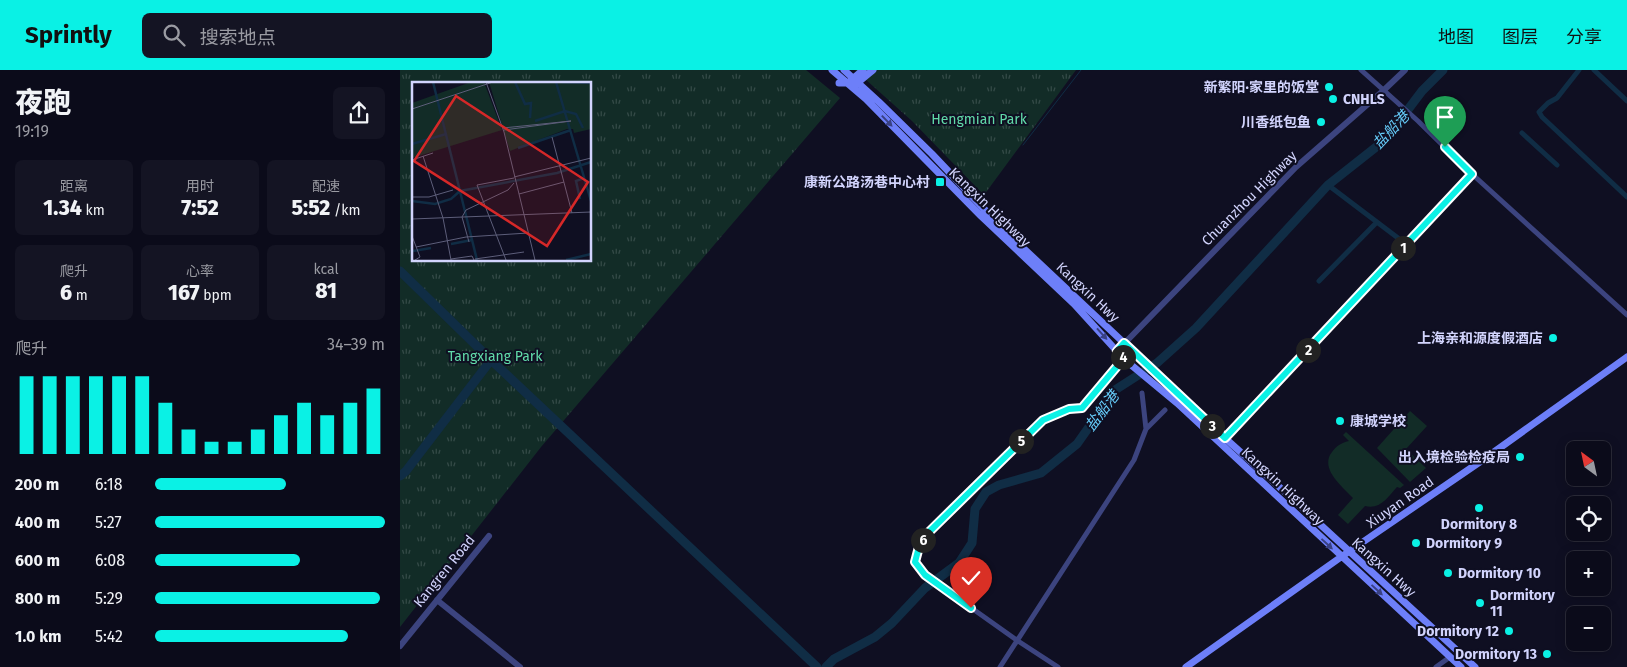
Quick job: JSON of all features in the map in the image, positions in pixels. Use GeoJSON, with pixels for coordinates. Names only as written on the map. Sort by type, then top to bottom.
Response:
{"type":"FeatureCollection","features":[{"type":"Feature","properties":{"kind":"main road","name":"Kangxin Highway"},"geometry":{"type":"LineString","coordinates":[[832,70],[853,83],[974,210],[1074,304],[1126,360],[1191,416],[1461,667]]}},
{"type":"Feature","properties":{"kind":"main road","name":"Kangxin Hwy"},"geometry":{"type":"LineString","coordinates":[[844,70],[853,83],[932,154],[1004,230],[1225,438],[1475,667]]}},
{"type":"Feature","properties":{"kind":"main road"},"geometry":{"type":"LineString","coordinates":[[853,83],[863,70]]}},
{"type":"Feature","properties":{"kind":"main road"},"geometry":{"type":"LineString","coordinates":[[839,83],[853,83],[873,70]]}},
{"type":"Feature","properties":{"kind":"main road","name":"Xiuyan Road"},"geometry":{"type":"LineString","coordinates":[[1186,667],[1341,557],[1488,457],[1627,357]]}},
{"type":"Feature","properties":{"kind":"street"},"geometry":{"type":"LineString","coordinates":[[1361,70],[1627,315]]}},
{"type":"Feature","properties":{"kind":"street","name":"Chuanzhou Highway"},"geometry":{"type":"LineString","coordinates":[[1117,351],[1296,167],[1405,70]]}},
{"type":"Feature","properties":{"kind":"street"},"geometry":{"type":"LineString","coordinates":[[1225,438],[1472,174]]}},
{"type":"Feature","properties":{"kind":"street"},"geometry":{"type":"LineString","coordinates":[[1058,667],[925,575],[915,562],[920,543],[949,511],[1043,420],[1069,409],[1082,408],[1126,360]]}},
{"type":"Feature","properties":{"kind":"street"},"geometry":{"type":"LineString","coordinates":[[1142,393],[1146,429]]}},
{"type":"Feature","properties":{"kind":"street"},"geometry":{"type":"LineString","coordinates":[[1000,667],[1134,460],[1146,429],[1164,410]]}},
{"type":"Feature","properties":{"kind":"street","name":"Kangren Road"},"geometry":{"type":"LineString","coordinates":[[400,646],[489,536]]}},
{"type":"Feature","properties":{"kind":"street"},"geometry":{"type":"LineString","coordinates":[[437,600],[520,667]]}},
{"type":"Feature","properties":{"kind":"street"},"geometry":{"type":"LineString","coordinates":[[1436,667],[1450,657]]}},
{"type":"Feature","properties":{"kind":"green space","name":"Tangxiang Park"},"geometry":{"type":"Polygon","coordinates":[[[400,70],[806,70],[840,98],[541,447],[400,627],[400,70]]]}},
{"type":"Feature","properties":{"kind":"green space","name":"Hengmian Park"},"geometry":{"type":"Polygon","coordinates":[[[855,70],[1076,70],[984,195],[912,121],[855,70]]]}},
{"type":"Feature","properties":{"kind":"green space"},"geometry":{"type":"Polygon","coordinates":[[[1410,411],[1427,426],[1406,449],[1426,468],[1410,482],[1377,448],[1410,411]]]}},
{"type":"Feature","properties":{"kind":"green space"},"geometry":{"type":"Polygon","coordinates":[[[1346,432],[1404,485],[1400,488],[1397,487],[1379,504],[1370,507],[1365,506],[1348,524],[1338,515],[1353,498],[1331,473],[1328,461],[1336,448],[1349,441],[1343,435],[1346,432]]]}},
{"type":"Feature","properties":{"kind":"waterway"},"geometry":{"type":"LineString","coordinates":[[1023,145],[1081,70]]}},
{"type":"Feature","properties":{"kind":"waterway","name":"盐船港"},"geometry":{"type":"LineString","coordinates":[[826,667],[834,659],[875,637],[892,623],[925,588],[959,563],[972,543],[975,509],[986,492],[999,485],[1041,473],[1077,444],[1115,390],[1157,363],[1196,328],[1328,185],[1385,140],[1422,91],[1443,70]]}},
{"type":"Feature","properties":{"kind":"waterway"},"geometry":{"type":"LineString","coordinates":[[1579,70],[1557,98],[1548,103],[1539,112],[1542,117],[1627,197]]}},
{"type":"Feature","properties":{"kind":"waterway"},"geometry":{"type":"LineString","coordinates":[[1594,70],[1627,101]]}},
{"type":"Feature","properties":{"kind":"waterway"},"geometry":{"type":"LineString","coordinates":[[1522,133],[1557,165]]}},
{"type":"Feature","properties":{"kind":"waterway"},"geometry":{"type":"LineString","coordinates":[[1328,185],[1398,238]]}},
{"type":"Feature","properties":{"kind":"waterway"},"geometry":{"type":"LineString","coordinates":[[1319,281],[1377,222]]}},
{"type":"Feature","properties":{"kind":"waterway"},"geometry":{"type":"LineString","coordinates":[[400,271],[491,360],[817,667]]}},
{"type":"Feature","properties":{"kind":"waterway"},"geometry":{"type":"LineString","coordinates":[[400,476],[406,471],[491,360]]}},
{"type":"Feature","properties":{"kind":"place","name":"新繁阳·家里的饭堂"},"geometry":{"type":"Point","coordinates":[1329,87]}},
{"type":"Feature","properties":{"kind":"place","name":"CNHLS"},"geometry":{"type":"Point","coordinates":[1333,99]}},
{"type":"Feature","properties":{"kind":"place","name":"川香纸包鱼"},"geometry":{"type":"Point","coordinates":[1321,122]}},
{"type":"Feature","properties":{"kind":"place","name":"康新公路汤巷中心村"},"geometry":{"type":"Point","coordinates":[940,182]}},
{"type":"Feature","properties":{"kind":"place","name":"上海亲和源度假酒店"},"geometry":{"type":"Point","coordinates":[1553,338]}},
{"type":"Feature","properties":{"kind":"place","name":"康城学校"},"geometry":{"type":"Point","coordinates":[1340,421]}},
{"type":"Feature","properties":{"kind":"place","name":"出入境检验检疫局"},"geometry":{"type":"Point","coordinates":[1520,457]}},
{"type":"Feature","properties":{"kind":"place","name":"Dormitory 8"},"geometry":{"type":"Point","coordinates":[1479,508]}},
{"type":"Feature","properties":{"kind":"place","name":"Dormitory 9"},"geometry":{"type":"Point","coordinates":[1416,543]}},
{"type":"Feature","properties":{"kind":"place","name":"Dormitory 10"},"geometry":{"type":"Point","coordinates":[1448,573]}},
{"type":"Feature","properties":{"kind":"place","name":"Dormitory 11"},"geometry":{"type":"Point","coordinates":[1480,603]}},
{"type":"Feature","properties":{"kind":"place","name":"Dormitory 12"},"geometry":{"type":"Point","coordinates":[1509,631]}},
{"type":"Feature","properties":{"kind":"place","name":"Dormitory 13"},"geometry":{"type":"Point","coordinates":[1547,654]}},
{"type":"Feature","properties":{"kind":"route"},"geometry":{"type":"LineString","coordinates":[[971,608],[925,575],[915,562],[920,543],[949,511],[1043,420],[1069,409],[1082,408],[1124,358],[1117,351],[1124,343],[1225,438],[1472,174],[1445,147]]}}]}
